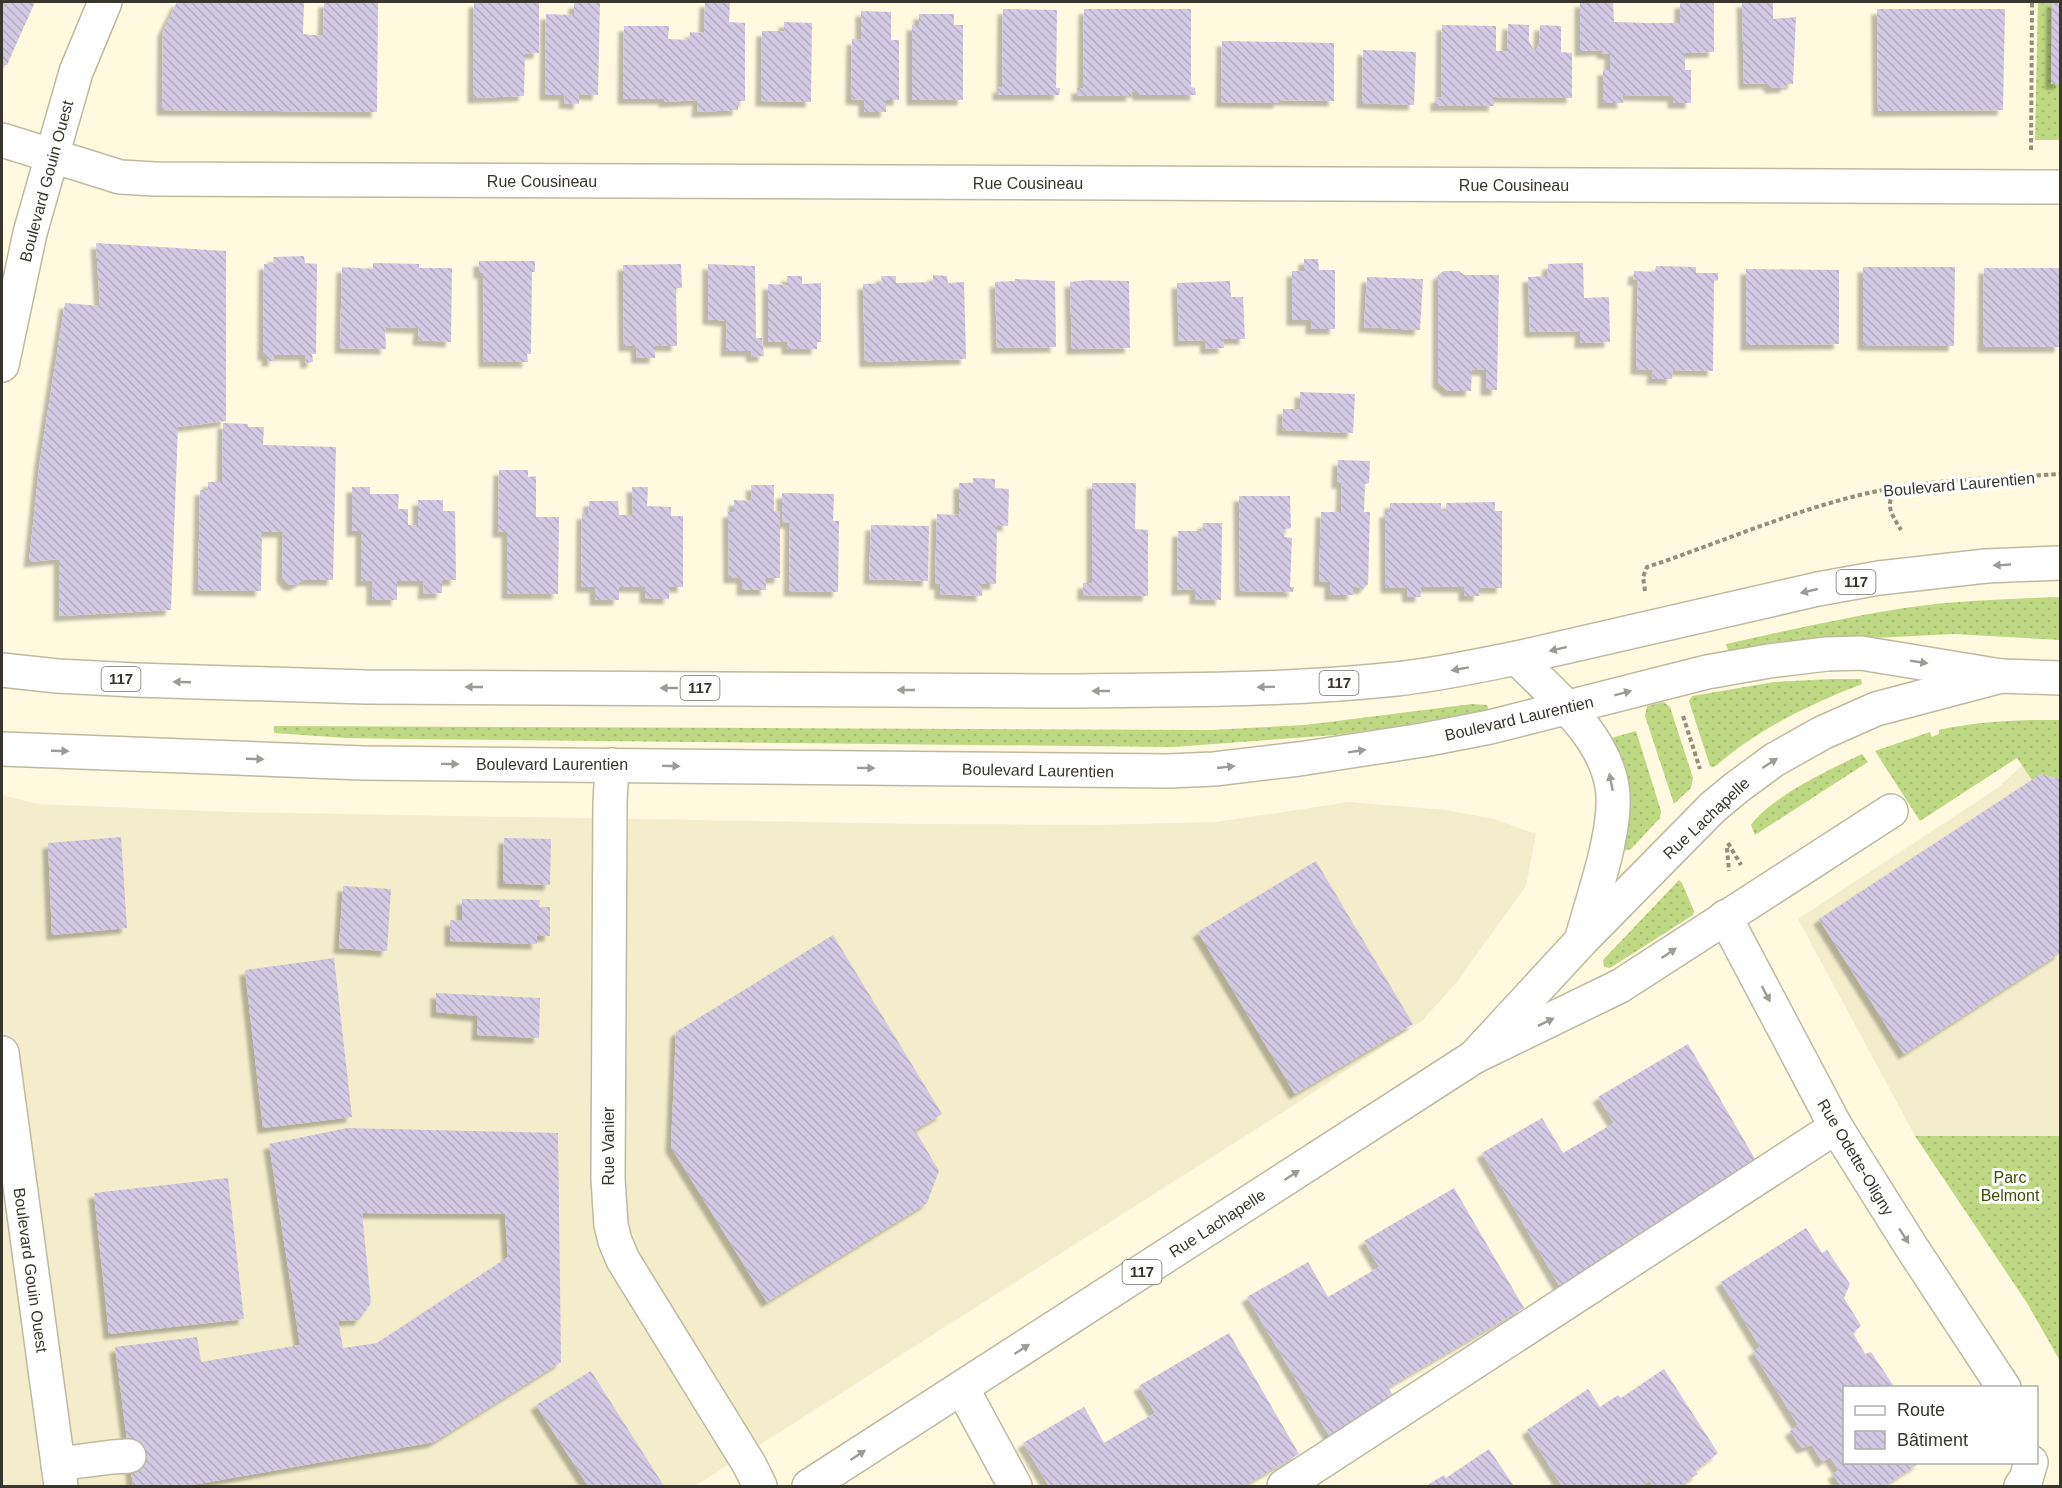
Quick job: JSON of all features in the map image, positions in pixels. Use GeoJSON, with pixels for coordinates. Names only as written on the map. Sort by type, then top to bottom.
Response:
{"type":"FeatureCollection","features":[{"type":"Feature","properties":{"kind":"street","name":"Boulevard Gouin Ouest"},"geometry":{"type":"LineString","coordinates":[[2,365],[20,276],[52,156],[76,72],[105,2]]}},
{"type":"Feature","properties":{"kind":"street","name":"Rue Cousineau"},"geometry":{"type":"LineString","coordinates":[[2,140],[120,177],[155,179],[2061,187]]}},
{"type":"Feature","properties":{"kind":"street","name":"117"},"geometry":{"type":"LineString","coordinates":[[2,670],[135,680],[366,687],[1160,691],[1264,687],[1396,679],[1517,658],[1818,589],[1879,578],[1986,566],[2061,562]]}},
{"type":"Feature","properties":{"kind":"street","name":"Boulevard Laurentien"},"geometry":{"type":"LineString","coordinates":[[2,749],[363,763],[1059,771],[1202,770],[1403,744],[1490,727],[1707,672],[1827,654],[1861,653],[2001,676],[2061,678]]}},
{"type":"Feature","properties":{"kind":"street"},"geometry":{"type":"LineString","coordinates":[[1517,658],[1586,731],[1602,756],[1612,787],[1612,820],[1582,940]]}},
{"type":"Feature","properties":{"kind":"street","name":"Rue Lachapelle"},"geometry":{"type":"LineString","coordinates":[[1474,1057],[1582,940],[1713,807],[1774,760],[1822,733],[1876,709],[2001,676]]}},
{"type":"Feature","properties":{"kind":"street","name":"Rue Vanier"},"geometry":{"type":"LineString","coordinates":[[612,765],[608,1179],[611,1225],[615,1240],[632,1277],[749,1464],[759,1486]]}},
{"type":"Feature","properties":{"kind":"street","name":"Rue Lachapelle"},"geometry":{"type":"LineString","coordinates":[[809,1486],[1474,1057],[1620,986],[1891,811]]}},
{"type":"Feature","properties":{"kind":"street","name":"Rue Odette-Oligny"},"geometry":{"type":"LineString","coordinates":[[1725,917],[1836,1127],[2003,1386]]}},
{"type":"Feature","properties":{"kind":"street","name":"Boulevard Gouin Ouest"},"geometry":{"type":"LineString","coordinates":[[2,1053],[16,1260],[59,1475]]}},
{"type":"Feature","properties":{"kind":"street"},"geometry":{"type":"LineString","coordinates":[[1284,1486],[1836,1127]]}},
{"type":"Feature","properties":{"kind":"street"},"geometry":{"type":"LineString","coordinates":[[962,1388],[1015,1486]]}},
{"type":"Feature","properties":{"kind":"street"},"geometry":{"type":"LineString","coordinates":[[59,1475],[112,1457],[129,1456]]}},
{"type":"Feature","properties":{"kind":"street"},"geometry":{"type":"LineString","coordinates":[[2021,1486],[2026,1479],[2030,1464]]}},
{"type":"Feature","properties":{"kind":"path"},"geometry":{"type":"LineString","coordinates":[[2031,144],[2032,2]]}},
{"type":"Feature","properties":{"kind":"path","name":"Boulevard Laurentien"},"geometry":{"type":"LineString","coordinates":[[1646,595],[1643,577],[1647,567],[1814,507],[1899,487],[2061,474]]}},
{"type":"Feature","properties":{"kind":"path"},"geometry":{"type":"LineString","coordinates":[[1899,487],[1891,495],[1889,507],[1901,530]]}},
{"type":"Feature","properties":{"kind":"path"},"geometry":{"type":"LineString","coordinates":[[1680,706],[1701,774]]}},
{"type":"Feature","properties":{"kind":"path"},"geometry":{"type":"LineString","coordinates":[[1729,880],[1726,841],[1743,867]]}},
{"type":"Feature","properties":{"kind":"shaded area"},"geometry":{"type":"Polygon","coordinates":[[[2040,748],[2060,752],[2060,1136],[1915,1136],[1798,919],[1999,787],[2040,748]]]}},
{"type":"Feature","properties":{"kind":"shaded area"},"geometry":{"type":"Polygon","coordinates":[[[2,795],[38,804],[230,812],[1097,825],[1216,822],[1349,802],[1446,810],[1494,819],[1536,834],[1526,886],[1456,983],[1422,1021],[695,1486],[2,1486],[2,795]]]}},
{"type":"Feature","properties":{"kind":"green space"},"geometry":{"type":"Polygon","coordinates":[[[2038,2],[2060,2],[2060,140],[2035,140],[2038,2]]]}},
{"type":"Feature","properties":{"kind":"green space"},"geometry":{"type":"Polygon","coordinates":[[[2060,597],[2060,640],[1954,634],[1833,640],[1729,653],[1726,644],[1846,618],[1919,606],[2060,597]]]}},
{"type":"Feature","properties":{"kind":"green space"},"geometry":{"type":"Polygon","coordinates":[[[1861,679],[1862,684],[1786,718],[1750,740],[1717,765],[1710,766],[1689,701],[1692,696],[1774,682],[1861,679]]]}},
{"type":"Feature","properties":{"kind":"green space"},"geometry":{"type":"Polygon","coordinates":[[[1664,702],[1670,707],[1693,778],[1691,788],[1674,804],[1645,716],[1647,706],[1664,702]]]}},
{"type":"Feature","properties":{"kind":"green space"},"geometry":{"type":"Polygon","coordinates":[[[1472,704],[1487,705],[1489,710],[1336,735],[1173,747],[405,739],[274,733],[274,726],[1211,730],[1305,725],[1472,704]]]}},
{"type":"Feature","properties":{"kind":"green space"},"geometry":{"type":"Polygon","coordinates":[[[2060,720],[2060,779],[2041,774],[2032,780],[2017,758],[1920,821],[1875,751],[1930,732],[1932,737],[1939,734],[1939,730],[1985,723],[2060,720]]]}},
{"type":"Feature","properties":{"kind":"green space"},"geometry":{"type":"Polygon","coordinates":[[[1636,731],[1661,811],[1660,818],[1631,849],[1624,851],[1621,849],[1617,752],[1611,738],[1636,731]]]}},
{"type":"Feature","properties":{"kind":"green space"},"geometry":{"type":"Polygon","coordinates":[[[1862,754],[1868,762],[1755,835],[1751,825],[1772,804],[1834,767],[1862,754]]]}},
{"type":"Feature","properties":{"kind":"green space"},"geometry":{"type":"Polygon","coordinates":[[[1679,880],[1694,911],[1693,915],[1610,968],[1604,967],[1603,960],[1679,880]]]}},
{"type":"Feature","properties":{"kind":"green space","name":"Parc Belmont"},"geometry":{"type":"Polygon","coordinates":[[[1915,1136],[2060,1136],[2060,1361],[2027,1303],[1915,1136]]]}},
{"type":"Feature","properties":{"kind":"building"},"geometry":{"type":"Polygon","coordinates":[[[2,2],[35,2],[7,65],[2,65],[2,2]]]}},
{"type":"Feature","properties":{"kind":"building"},"geometry":{"type":"Polygon","coordinates":[[[177,2],[304,2],[303,34],[323,36],[324,2],[378,2],[377,112],[162,110],[163,31],[177,2]]]}},
{"type":"Feature","properties":{"kind":"building"},"geometry":{"type":"Polygon","coordinates":[[[474,2],[539,2],[539,53],[525,54],[524,96],[473,98],[474,2]]]}},
{"type":"Feature","properties":{"kind":"building"},"geometry":{"type":"Polygon","coordinates":[[[705,2],[730,2],[729,22],[745,23],[745,101],[738,101],[738,110],[697,112],[698,100],[664,102],[664,99],[623,99],[624,26],[669,26],[668,39],[689,40],[690,32],[704,33],[705,2]]]}},
{"type":"Feature","properties":{"kind":"building"},"geometry":{"type":"Polygon","coordinates":[[[1580,2],[1613,2],[1614,22],[1649,23],[1680,23],[1680,3],[1714,3],[1714,52],[1685,53],[1685,70],[1691,70],[1691,103],[1673,103],[1673,96],[1622,95],[1623,103],[1603,103],[1603,70],[1610,70],[1610,54],[1602,53],[1602,50],[1580,51],[1580,2]]]}},
{"type":"Feature","properties":{"kind":"building"},"geometry":{"type":"Polygon","coordinates":[[[1742,2],[1773,2],[1773,19],[1796,17],[1793,84],[1772,88],[1767,83],[1744,84],[1742,2]]]}},
{"type":"Feature","properties":{"kind":"building"},"geometry":{"type":"Polygon","coordinates":[[[2052,2],[2060,2],[2060,84],[2051,84],[2052,2]]]}},
{"type":"Feature","properties":{"kind":"building"},"geometry":{"type":"Polygon","coordinates":[[[574,3],[600,3],[598,95],[579,94],[579,104],[564,103],[565,95],[545,95],[546,14],[574,15],[574,3]]]}},
{"type":"Feature","properties":{"kind":"building"},"geometry":{"type":"Polygon","coordinates":[[[1003,9],[1057,10],[1056,88],[1060,88],[1059,95],[998,95],[998,87],[1002,88],[1003,9]]]}},
{"type":"Feature","properties":{"kind":"building"},"geometry":{"type":"Polygon","coordinates":[[[1084,9],[1191,9],[1191,87],[1195,88],[1196,95],[1138,95],[1138,92],[1131,92],[1132,96],[1077,96],[1077,88],[1083,88],[1084,9]]]}},
{"type":"Feature","properties":{"kind":"building"},"geometry":{"type":"Polygon","coordinates":[[[1877,9],[2005,9],[2003,110],[1878,111],[1877,9]]]}},
{"type":"Feature","properties":{"kind":"building"},"geometry":{"type":"Polygon","coordinates":[[[861,11],[891,12],[891,40],[899,40],[899,100],[886,100],[886,112],[864,112],[864,100],[851,99],[852,39],[861,40],[861,11]]]}},
{"type":"Feature","properties":{"kind":"building"},"geometry":{"type":"Polygon","coordinates":[[[919,14],[954,14],[954,25],[963,25],[963,100],[912,100],[912,25],[919,25],[919,14]]]}},
{"type":"Feature","properties":{"kind":"building"},"geometry":{"type":"Polygon","coordinates":[[[784,22],[812,23],[811,102],[761,101],[762,31],[784,31],[784,22]]]}},
{"type":"Feature","properties":{"kind":"building"},"geometry":{"type":"Polygon","coordinates":[[[1508,24],[1529,25],[1529,41],[1535,53],[1539,43],[1540,25],[1561,26],[1561,52],[1572,53],[1572,98],[1494,97],[1494,106],[1436,106],[1436,98],[1441,97],[1442,25],[1496,26],[1496,51],[1507,51],[1508,24]]]}},
{"type":"Feature","properties":{"kind":"building"},"geometry":{"type":"Polygon","coordinates":[[[1222,41],[1334,43],[1334,101],[1221,102],[1222,41]]]}},
{"type":"Feature","properties":{"kind":"building"},"geometry":{"type":"Polygon","coordinates":[[[1363,50],[1416,52],[1414,105],[1362,103],[1363,50]]]}},
{"type":"Feature","properties":{"kind":"building"},"geometry":{"type":"Polygon","coordinates":[[[96,243],[226,251],[226,421],[178,427],[171,610],[59,616],[59,559],[29,562],[40,460],[65,303],[100,306],[96,243]]]}},
{"type":"Feature","properties":{"kind":"building"},"geometry":{"type":"Polygon","coordinates":[[[304,256],[305,263],[317,264],[316,354],[312,354],[313,362],[306,363],[305,355],[274,355],[274,361],[267,361],[267,355],[263,355],[264,264],[274,264],[273,257],[304,256]]]}},
{"type":"Feature","properties":{"kind":"building"},"geometry":{"type":"Polygon","coordinates":[[[1304,259],[1318,259],[1319,270],[1335,270],[1335,329],[1311,329],[1311,320],[1292,320],[1292,271],[1304,271],[1304,259]]]}},
{"type":"Feature","properties":{"kind":"building"},"geometry":{"type":"Polygon","coordinates":[[[479,261],[535,261],[535,272],[532,272],[531,354],[527,354],[528,362],[484,362],[483,273],[479,273],[479,261]]]}},
{"type":"Feature","properties":{"kind":"building"},"geometry":{"type":"Polygon","coordinates":[[[373,263],[419,264],[419,268],[452,268],[451,342],[418,340],[419,328],[385,327],[386,349],[340,348],[342,267],[373,269],[373,263]]]}},
{"type":"Feature","properties":{"kind":"building"},"geometry":{"type":"Polygon","coordinates":[[[1583,263],[1584,298],[1609,297],[1610,342],[1580,343],[1580,331],[1530,332],[1528,277],[1547,276],[1548,264],[1583,263]]]}},
{"type":"Feature","properties":{"kind":"building"},"geometry":{"type":"Polygon","coordinates":[[[681,264],[682,288],[676,288],[677,346],[655,346],[655,358],[637,358],[636,346],[624,346],[623,265],[681,264]]]}},
{"type":"Feature","properties":{"kind":"building"},"geometry":{"type":"Polygon","coordinates":[[[708,264],[755,266],[756,338],[762,338],[764,356],[752,357],[751,351],[726,351],[727,321],[708,319],[708,264]]]}},
{"type":"Feature","properties":{"kind":"building"},"geometry":{"type":"Polygon","coordinates":[[[1656,266],[1696,267],[1696,273],[1718,273],[1718,280],[1714,281],[1713,371],[1673,370],[1672,379],[1652,379],[1653,370],[1636,369],[1638,280],[1633,280],[1634,271],[1655,272],[1656,266]]]}},
{"type":"Feature","properties":{"kind":"building"},"geometry":{"type":"Polygon","coordinates":[[[1863,267],[1955,267],[1954,346],[1863,345],[1863,267]]]}},
{"type":"Feature","properties":{"kind":"building"},"geometry":{"type":"Polygon","coordinates":[[[1984,268],[2060,268],[2060,347],[1983,347],[1984,268]]]}},
{"type":"Feature","properties":{"kind":"building"},"geometry":{"type":"Polygon","coordinates":[[[1746,269],[1839,270],[1839,344],[1746,345],[1746,269]]]}},
{"type":"Feature","properties":{"kind":"building"},"geometry":{"type":"Polygon","coordinates":[[[1444,271],[1459,271],[1464,275],[1499,275],[1497,390],[1486,390],[1486,370],[1472,370],[1471,391],[1448,391],[1438,382],[1438,275],[1444,271]]]}},
{"type":"Feature","properties":{"kind":"building"},"geometry":{"type":"Polygon","coordinates":[[[933,275],[947,276],[948,283],[964,282],[966,359],[865,362],[863,284],[882,283],[881,276],[896,276],[896,283],[933,282],[933,275]]]}},
{"type":"Feature","properties":{"kind":"building"},"geometry":{"type":"Polygon","coordinates":[[[787,276],[802,276],[802,284],[821,283],[821,342],[817,342],[817,349],[787,349],[787,342],[768,342],[768,284],[787,285],[787,276]]]}},
{"type":"Feature","properties":{"kind":"building"},"geometry":{"type":"Polygon","coordinates":[[[1367,277],[1423,279],[1420,330],[1364,327],[1367,277]]]}},
{"type":"Feature","properties":{"kind":"building"},"geometry":{"type":"Polygon","coordinates":[[[1015,279],[1055,281],[1056,347],[997,348],[995,282],[1015,281],[1015,279]]]}},
{"type":"Feature","properties":{"kind":"building"},"geometry":{"type":"Polygon","coordinates":[[[1129,281],[1130,348],[1072,349],[1070,282],[1129,281]]]}},
{"type":"Feature","properties":{"kind":"building"},"geometry":{"type":"Polygon","coordinates":[[[1230,281],[1231,297],[1243,297],[1245,339],[1223,339],[1224,348],[1206,349],[1205,340],[1179,341],[1177,283],[1230,281]]]}},
{"type":"Feature","properties":{"kind":"building"},"geometry":{"type":"Polygon","coordinates":[[[1300,392],[1355,394],[1353,433],[1282,430],[1283,409],[1300,409],[1300,392]]]}},
{"type":"Feature","properties":{"kind":"building"},"geometry":{"type":"Polygon","coordinates":[[[223,423],[264,427],[263,445],[336,447],[333,580],[303,580],[296,585],[289,585],[282,577],[283,532],[262,532],[261,591],[198,590],[200,490],[208,490],[208,482],[222,482],[223,423]]]}},
{"type":"Feature","properties":{"kind":"building"},"geometry":{"type":"Polygon","coordinates":[[[1338,460],[1370,461],[1369,483],[1365,484],[1364,512],[1370,512],[1368,584],[1363,589],[1353,586],[1353,595],[1330,595],[1330,582],[1319,581],[1321,512],[1341,512],[1342,483],[1337,483],[1338,460]]]}},
{"type":"Feature","properties":{"kind":"building"},"geometry":{"type":"Polygon","coordinates":[[[499,470],[528,470],[528,477],[536,476],[536,517],[559,517],[558,594],[507,594],[507,532],[498,532],[499,470]]]}},
{"type":"Feature","properties":{"kind":"building"},"geometry":{"type":"Polygon","coordinates":[[[973,478],[995,479],[995,488],[1009,489],[1008,526],[997,525],[996,584],[982,584],[982,596],[940,594],[940,584],[935,584],[937,514],[959,515],[959,483],[973,483],[973,478]]]}},
{"type":"Feature","properties":{"kind":"building"},"geometry":{"type":"Polygon","coordinates":[[[1092,483],[1136,483],[1135,529],[1148,530],[1148,596],[1083,595],[1083,583],[1092,583],[1092,483]]]}},
{"type":"Feature","properties":{"kind":"building"},"geometry":{"type":"Polygon","coordinates":[[[751,485],[774,485],[774,511],[780,512],[780,578],[766,578],[766,590],[742,590],[742,578],[729,578],[728,512],[734,512],[734,500],[752,501],[751,485]]]}},
{"type":"Feature","properties":{"kind":"building"},"geometry":{"type":"Polygon","coordinates":[[[352,487],[370,487],[370,494],[399,494],[398,509],[408,509],[408,525],[418,525],[418,500],[443,500],[443,511],[455,511],[456,580],[442,580],[442,593],[423,594],[424,581],[397,581],[397,600],[372,600],[372,581],[361,581],[361,531],[352,531],[352,487]]]}},
{"type":"Feature","properties":{"kind":"building"},"geometry":{"type":"Polygon","coordinates":[[[632,487],[648,487],[647,506],[671,507],[671,516],[683,516],[683,587],[670,587],[669,599],[645,598],[645,587],[619,587],[619,600],[595,600],[595,587],[581,587],[582,514],[588,514],[589,501],[618,501],[619,515],[633,515],[632,487]]]}},
{"type":"Feature","properties":{"kind":"building"},"geometry":{"type":"Polygon","coordinates":[[[782,493],[834,494],[833,521],[839,521],[838,592],[789,591],[790,523],[782,522],[782,493]]]}},
{"type":"Feature","properties":{"kind":"building"},"geometry":{"type":"Polygon","coordinates":[[[1239,496],[1290,496],[1291,528],[1285,529],[1284,537],[1292,538],[1290,587],[1294,587],[1293,592],[1240,591],[1239,496]]]}},
{"type":"Feature","properties":{"kind":"building"},"geometry":{"type":"Polygon","coordinates":[[[1495,502],[1495,511],[1502,511],[1502,588],[1479,588],[1479,596],[1464,596],[1464,587],[1420,587],[1421,597],[1408,597],[1407,588],[1386,588],[1385,512],[1390,512],[1390,503],[1441,503],[1441,511],[1446,511],[1446,503],[1495,502]]]}},
{"type":"Feature","properties":{"kind":"building"},"geometry":{"type":"Polygon","coordinates":[[[1203,523],[1222,523],[1221,600],[1195,599],[1195,589],[1177,590],[1178,531],[1202,531],[1203,523]]]}},
{"type":"Feature","properties":{"kind":"building"},"geometry":{"type":"Polygon","coordinates":[[[871,525],[929,526],[928,581],[869,579],[871,525]]]}},
{"type":"Feature","properties":{"kind":"building"},"geometry":{"type":"Polygon","coordinates":[[[2041,774],[2060,779],[2060,953],[1904,1054],[1819,919],[2041,774]]]}},
{"type":"Feature","properties":{"kind":"building"},"geometry":{"type":"Polygon","coordinates":[[[121,837],[127,928],[52,935],[48,843],[121,837]]]}},
{"type":"Feature","properties":{"kind":"building"},"geometry":{"type":"Polygon","coordinates":[[[504,838],[551,839],[550,885],[503,883],[504,838]]]}},
{"type":"Feature","properties":{"kind":"building"},"geometry":{"type":"Polygon","coordinates":[[[1316,861],[1413,1024],[1295,1094],[1198,932],[1316,861]]]}},
{"type":"Feature","properties":{"kind":"building"},"geometry":{"type":"Polygon","coordinates":[[[343,886],[391,889],[387,951],[339,948],[343,886]]]}},
{"type":"Feature","properties":{"kind":"building"},"geometry":{"type":"Polygon","coordinates":[[[462,899],[540,900],[539,907],[550,907],[550,936],[537,936],[537,944],[450,941],[450,920],[462,921],[462,899]]]}},
{"type":"Feature","properties":{"kind":"building"},"geometry":{"type":"Polygon","coordinates":[[[833,935],[942,1114],[915,1130],[939,1171],[927,1203],[767,1302],[671,1147],[676,1032],[833,935]]]}},
{"type":"Feature","properties":{"kind":"building"},"geometry":{"type":"Polygon","coordinates":[[[334,958],[352,1117],[263,1128],[245,970],[334,958]]]}},
{"type":"Feature","properties":{"kind":"building"},"geometry":{"type":"Polygon","coordinates":[[[436,993],[540,998],[539,1038],[477,1035],[478,1016],[436,1012],[436,993]]]}},
{"type":"Feature","properties":{"kind":"building"},"geometry":{"type":"Polygon","coordinates":[[[1688,1044],[1758,1164],[1623,1243],[1630,1255],[1564,1294],[1482,1153],[1542,1118],[1563,1153],[1614,1123],[1598,1097],[1688,1044]]]}},
{"type":"Feature","properties":{"kind":"building"},"geometry":{"type":"Polygon","coordinates":[[[347,1128],[558,1133],[561,1362],[434,1442],[187,1486],[133,1486],[115,1347],[197,1337],[201,1362],[300,1345],[269,1144],[347,1128]],[[362,1213],[371,1303],[359,1320],[338,1321],[343,1348],[377,1343],[508,1257],[505,1214],[362,1213]]]}},
{"type":"Feature","properties":{"kind":"building"},"geometry":{"type":"Polygon","coordinates":[[[228,1178],[244,1319],[109,1334],[94,1193],[228,1178]]]}},
{"type":"Feature","properties":{"kind":"building"},"geometry":{"type":"Polygon","coordinates":[[[1454,1188],[1524,1308],[1388,1387],[1395,1399],[1330,1437],[1247,1297],[1308,1262],[1328,1297],[1379,1267],[1364,1241],[1454,1188]]]}},
{"type":"Feature","properties":{"kind":"building"},"geometry":{"type":"Polygon","coordinates":[[[1806,1228],[1822,1253],[1827,1250],[1850,1284],[1844,1298],[1861,1326],[1853,1333],[1865,1354],[1871,1352],[1894,1386],[1843,1386],[1843,1464],[1918,1464],[1884,1486],[1841,1486],[1833,1474],[1839,1470],[1830,1457],[1822,1462],[1812,1445],[1802,1448],[1790,1431],[1798,1425],[1753,1352],[1760,1347],[1721,1282],[1806,1228]]]}},
{"type":"Feature","properties":{"kind":"building"},"geometry":{"type":"Polygon","coordinates":[[[1229,1333],[1299,1454],[1243,1486],[1049,1486],[1023,1443],[1084,1407],[1104,1443],[1155,1413],[1139,1386],[1229,1333]]]}},
{"type":"Feature","properties":{"kind":"building"},"geometry":{"type":"Polygon","coordinates":[[[1664,1369],[1718,1453],[1695,1471],[1698,1474],[1679,1486],[1653,1486],[1650,1481],[1640,1486],[1562,1486],[1527,1430],[1588,1389],[1600,1407],[1618,1395],[1621,1398],[1664,1369]]]}},
{"type":"Feature","properties":{"kind":"building"},"geometry":{"type":"Polygon","coordinates":[[[591,1371],[664,1486],[588,1486],[536,1405],[591,1371]]]}},
{"type":"Feature","properties":{"kind":"building"},"geometry":{"type":"Polygon","coordinates":[[[1489,1449],[1514,1486],[1426,1486],[1444,1475],[1446,1478],[1489,1449]]]}}]}
